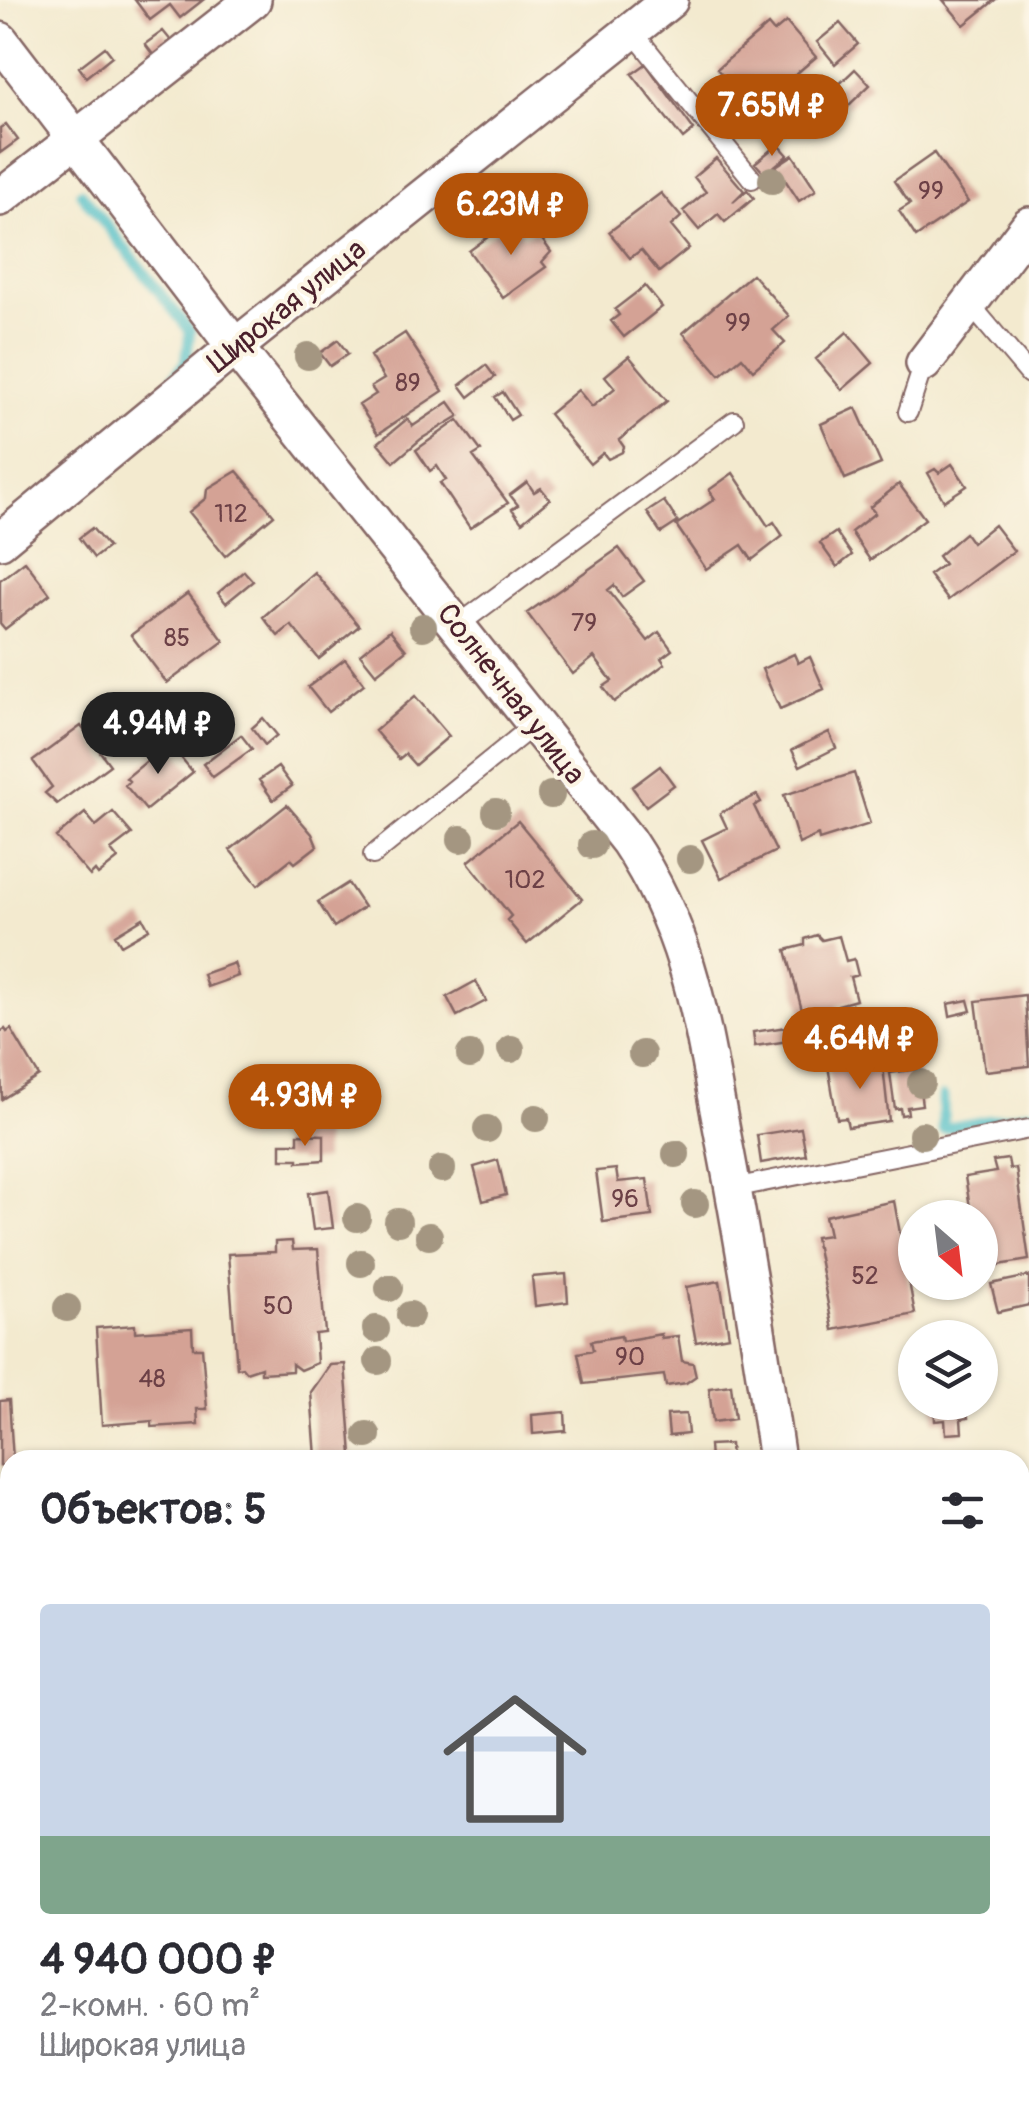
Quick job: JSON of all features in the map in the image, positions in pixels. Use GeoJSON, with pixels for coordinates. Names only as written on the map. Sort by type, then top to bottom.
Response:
{"type":"FeatureCollection","features":[{"type":"Feature","properties":{"kind":"street"},"geometry":{"type":"LineString","coordinates":[[0,198],[252,0]]}},
{"type":"Feature","properties":{"kind":"street","name":"Широкая улица"},"geometry":{"type":"LineString","coordinates":[[0,541],[670,0]]}},
{"type":"Feature","properties":{"kind":"street","name":"Солнечная улица"},"geometry":{"type":"LineString","coordinates":[[0,40],[236,347],[628,841],[654,880],[693,982],[733,1188],[776,1450]]}},
{"type":"Feature","properties":{"kind":"street"},"geometry":{"type":"LineString","coordinates":[[924,363],[1029,225]]}},
{"type":"Feature","properties":{"kind":"lane"},"geometry":{"type":"LineString","coordinates":[[632,31],[752,179]]}},
{"type":"Feature","properties":{"kind":"lane"},"geometry":{"type":"LineString","coordinates":[[968,303],[1029,374]]}},
{"type":"Feature","properties":{"kind":"lane"},"geometry":{"type":"LineString","coordinates":[[908,412],[924,363]]}},
{"type":"Feature","properties":{"kind":"lane"},"geometry":{"type":"LineString","coordinates":[[457,626],[734,420]]}},
{"type":"Feature","properties":{"kind":"lane"},"geometry":{"type":"LineString","coordinates":[[373,856],[536,724]]}},
{"type":"Feature","properties":{"kind":"lane"},"geometry":{"type":"LineString","coordinates":[[733,1188],[1029,1129]]}},
{"type":"Feature","properties":{"kind":"building"},"geometry":{"type":"Polygon","coordinates":[[[135,0],[203,0],[180,18],[170,5],[150,20],[135,0]]]}},
{"type":"Feature","properties":{"kind":"building"},"geometry":{"type":"Polygon","coordinates":[[[943,0],[995,0],[964,25],[943,0]]]}},
{"type":"Feature","properties":{"kind":"building"},"geometry":{"type":"Polygon","coordinates":[[[786,22],[816,57],[771,95],[779,105],[745,135],[723,109],[739,95],[717,69],[768,25],[774,32],[786,22]]]}},
{"type":"Feature","properties":{"kind":"building"},"geometry":{"type":"Polygon","coordinates":[[[840,23],[858,44],[835,64],[817,42],[840,23]]]}},
{"type":"Feature","properties":{"kind":"building"},"geometry":{"type":"Polygon","coordinates":[[[163,31],[172,42],[154,56],[145,44],[163,31]]]}},
{"type":"Feature","properties":{"kind":"building"},"geometry":{"type":"Polygon","coordinates":[[[105,47],[112,56],[86,77],[79,67],[105,47]]]}},
{"type":"Feature","properties":{"kind":"building"},"geometry":{"type":"Polygon","coordinates":[[[646,64],[694,130],[683,139],[632,74],[646,64]]]}},
{"type":"Feature","properties":{"kind":"building"},"geometry":{"type":"Polygon","coordinates":[[[855,69],[870,85],[847,107],[832,91],[855,69]]]}},
{"type":"Feature","properties":{"kind":"building"},"geometry":{"type":"Polygon","coordinates":[[[6,124],[18,140],[0,153],[0,128],[6,124]]]}},
{"type":"Feature","properties":{"kind":"building"},"geometry":{"type":"Polygon","coordinates":[[[778,144],[788,155],[765,174],[755,163],[778,144]]]}},
{"type":"Feature","properties":{"kind":"building"},"geometry":{"type":"Polygon","coordinates":[[[934,153],[968,202],[916,237],[899,211],[910,204],[894,181],[934,153]]]}},
{"type":"Feature","properties":{"kind":"building"},"geometry":{"type":"Polygon","coordinates":[[[793,155],[816,190],[799,201],[776,166],[793,155]]]}},
{"type":"Feature","properties":{"kind":"building"},"geometry":{"type":"Polygon","coordinates":[[[716,158],[744,191],[733,202],[747,190],[754,198],[725,222],[718,214],[699,230],[683,211],[706,192],[694,177],[716,158]]]}},
{"type":"Feature","properties":{"kind":"building"},"geometry":{"type":"Polygon","coordinates":[[[661,193],[681,217],[671,226],[689,248],[659,272],[641,250],[630,258],[609,232],[661,193]]]}},
{"type":"Feature","properties":{"kind":"building"},"geometry":{"type":"Polygon","coordinates":[[[507,223],[514,223],[523,236],[536,231],[551,252],[542,262],[546,267],[503,298],[469,251],[507,223]]]}},
{"type":"Feature","properties":{"kind":"building"},"geometry":{"type":"Polygon","coordinates":[[[752,274],[789,316],[773,330],[785,343],[753,370],[742,357],[720,375],[683,333],[752,274]]]}},
{"type":"Feature","properties":{"kind":"building"},"geometry":{"type":"Polygon","coordinates":[[[645,286],[662,307],[624,337],[611,321],[619,315],[615,309],[645,286]]]}},
{"type":"Feature","properties":{"kind":"building"},"geometry":{"type":"Polygon","coordinates":[[[847,332],[873,363],[842,390],[816,359],[847,332]]]}},
{"type":"Feature","properties":{"kind":"building"},"geometry":{"type":"Polygon","coordinates":[[[405,333],[443,391],[378,434],[359,405],[376,394],[371,387],[384,379],[370,356],[405,333]]]}},
{"type":"Feature","properties":{"kind":"building"},"geometry":{"type":"Polygon","coordinates":[[[338,340],[348,354],[330,366],[320,353],[338,340]]]}},
{"type":"Feature","properties":{"kind":"building"},"geometry":{"type":"Polygon","coordinates":[[[629,356],[667,401],[619,440],[624,447],[622,452],[608,459],[603,453],[590,464],[549,414],[578,390],[592,407],[615,388],[605,376],[629,356]]]}},
{"type":"Feature","properties":{"kind":"building"},"geometry":{"type":"Polygon","coordinates":[[[486,365],[495,377],[469,397],[460,385],[486,365]]]}},
{"type":"Feature","properties":{"kind":"building"},"geometry":{"type":"Polygon","coordinates":[[[503,392],[518,415],[510,420],[495,397],[503,392]]]}},
{"type":"Feature","properties":{"kind":"building"},"geometry":{"type":"Polygon","coordinates":[[[449,402],[459,416],[421,439],[394,462],[378,443],[407,419],[413,426],[449,402]]]}},
{"type":"Feature","properties":{"kind":"building"},"geometry":{"type":"Polygon","coordinates":[[[856,408],[881,464],[845,479],[821,424],[856,408]]]}},
{"type":"Feature","properties":{"kind":"building"},"geometry":{"type":"Polygon","coordinates":[[[458,420],[481,451],[473,456],[508,503],[470,528],[440,483],[446,480],[437,466],[430,471],[416,450],[458,420]]]}},
{"type":"Feature","properties":{"kind":"building"},"geometry":{"type":"Polygon","coordinates":[[[952,464],[967,486],[944,501],[928,473],[935,469],[939,473],[952,464]]]}},
{"type":"Feature","properties":{"kind":"building"},"geometry":{"type":"Polygon","coordinates":[[[237,471],[274,515],[225,556],[189,512],[206,498],[207,489],[237,471]]]}},
{"type":"Feature","properties":{"kind":"building"},"geometry":{"type":"Polygon","coordinates":[[[733,473],[768,526],[774,522],[783,536],[752,560],[742,545],[706,569],[676,525],[715,499],[709,490],[733,473]]]}},
{"type":"Feature","properties":{"kind":"building"},"geometry":{"type":"Polygon","coordinates":[[[527,482],[534,492],[541,488],[550,499],[522,522],[512,509],[518,505],[510,495],[527,482]]]}},
{"type":"Feature","properties":{"kind":"building"},"geometry":{"type":"Polygon","coordinates":[[[899,484],[925,519],[870,560],[851,532],[875,513],[870,507],[899,484]]]}},
{"type":"Feature","properties":{"kind":"building"},"geometry":{"type":"Polygon","coordinates":[[[664,501],[678,522],[661,533],[647,512],[664,501]]]}},
{"type":"Feature","properties":{"kind":"building"},"geometry":{"type":"Polygon","coordinates":[[[994,525],[1014,551],[948,600],[929,575],[944,564],[938,556],[965,533],[972,543],[994,525]]]}},
{"type":"Feature","properties":{"kind":"building"},"geometry":{"type":"Polygon","coordinates":[[[92,528],[108,547],[94,558],[79,538],[92,528]]]}},
{"type":"Feature","properties":{"kind":"building"},"geometry":{"type":"Polygon","coordinates":[[[836,532],[852,555],[837,567],[820,543],[836,532]]]}},
{"type":"Feature","properties":{"kind":"building"},"geometry":{"type":"Polygon","coordinates":[[[619,548],[644,581],[622,597],[614,585],[608,590],[648,641],[659,632],[672,650],[661,658],[665,664],[614,702],[603,687],[612,681],[594,657],[573,674],[527,613],[619,548]]]}},
{"type":"Feature","properties":{"kind":"building"},"geometry":{"type":"Polygon","coordinates":[[[25,561],[50,594],[5,629],[0,623],[0,580],[25,561]]]}},
{"type":"Feature","properties":{"kind":"building"},"geometry":{"type":"Polygon","coordinates":[[[244,571],[253,581],[226,603],[218,593],[244,571]]]}},
{"type":"Feature","properties":{"kind":"building"},"geometry":{"type":"Polygon","coordinates":[[[314,572],[359,626],[319,659],[291,625],[278,636],[263,617],[314,572]]]}},
{"type":"Feature","properties":{"kind":"building"},"geometry":{"type":"Polygon","coordinates":[[[188,593],[224,641],[167,683],[131,635],[188,593]]]}},
{"type":"Feature","properties":{"kind":"building"},"geometry":{"type":"Polygon","coordinates":[[[390,630],[406,650],[376,674],[360,654],[390,630]]]}},
{"type":"Feature","properties":{"kind":"building"},"geometry":{"type":"Polygon","coordinates":[[[794,654],[798,663],[810,657],[824,689],[780,709],[762,669],[794,654]]]}},
{"type":"Feature","properties":{"kind":"building"},"geometry":{"type":"Polygon","coordinates":[[[345,659],[364,684],[328,712],[308,687],[345,659]]]}},
{"type":"Feature","properties":{"kind":"building"},"geometry":{"type":"Polygon","coordinates":[[[415,696],[449,736],[415,765],[405,754],[399,759],[375,731],[415,696]]]}},
{"type":"Feature","properties":{"kind":"building"},"geometry":{"type":"Polygon","coordinates":[[[263,718],[277,735],[265,745],[252,728],[263,718]]]}},
{"type":"Feature","properties":{"kind":"building"},"geometry":{"type":"Polygon","coordinates":[[[81,726],[110,765],[57,804],[45,793],[52,787],[33,761],[81,726]]]}},
{"type":"Feature","properties":{"kind":"building"},"geometry":{"type":"Polygon","coordinates":[[[829,732],[836,748],[800,766],[792,750],[829,732]]]}},
{"type":"Feature","properties":{"kind":"building"},"geometry":{"type":"Polygon","coordinates":[[[241,735],[252,749],[213,777],[203,764],[241,735]]]}},
{"type":"Feature","properties":{"kind":"building"},"geometry":{"type":"Polygon","coordinates":[[[169,743],[193,772],[146,810],[125,785],[129,781],[126,778],[169,743]]]}},
{"type":"Feature","properties":{"kind":"building"},"geometry":{"type":"Polygon","coordinates":[[[660,766],[674,785],[646,806],[632,787],[660,766]]]}},
{"type":"Feature","properties":{"kind":"building"},"geometry":{"type":"Polygon","coordinates":[[[278,767],[292,786],[273,800],[259,780],[278,767]]]}},
{"type":"Feature","properties":{"kind":"building"},"geometry":{"type":"Polygon","coordinates":[[[854,773],[870,824],[819,840],[818,835],[799,844],[784,795],[854,773]]]}},
{"type":"Feature","properties":{"kind":"building"},"geometry":{"type":"Polygon","coordinates":[[[757,795],[761,802],[754,806],[776,851],[721,878],[702,840],[727,828],[720,813],[757,795]]]}},
{"type":"Feature","properties":{"kind":"building"},"geometry":{"type":"Polygon","coordinates":[[[287,805],[312,834],[317,846],[295,863],[291,859],[258,885],[230,850],[287,805]]]}},
{"type":"Feature","properties":{"kind":"building"},"geometry":{"type":"Polygon","coordinates":[[[113,812],[132,834],[111,850],[118,859],[98,875],[95,871],[90,876],[56,837],[85,813],[96,826],[113,812]]]}},
{"type":"Feature","properties":{"kind":"building"},"geometry":{"type":"Polygon","coordinates":[[[518,821],[582,899],[527,944],[507,920],[511,916],[468,862],[518,821]]]}},
{"type":"Feature","properties":{"kind":"building"},"geometry":{"type":"Polygon","coordinates":[[[348,883],[364,907],[334,927],[318,902],[348,883]]]}},
{"type":"Feature","properties":{"kind":"building"},"geometry":{"type":"Polygon","coordinates":[[[143,918],[149,929],[121,945],[115,935],[143,918]]]}},
{"type":"Feature","properties":{"kind":"building"},"geometry":{"type":"Polygon","coordinates":[[[817,935],[822,940],[839,936],[846,961],[854,959],[858,975],[850,977],[856,1000],[838,1005],[837,1012],[825,1015],[822,1009],[803,1014],[786,950],[805,945],[805,939],[817,935]]]}},
{"type":"Feature","properties":{"kind":"building"},"geometry":{"type":"Polygon","coordinates":[[[234,963],[238,976],[207,987],[203,974],[234,963]]]}},
{"type":"Feature","properties":{"kind":"building"},"geometry":{"type":"Polygon","coordinates":[[[476,981],[486,1001],[457,1016],[447,997],[476,981]]]}},
{"type":"Feature","properties":{"kind":"building"},"geometry":{"type":"Polygon","coordinates":[[[1025,995],[1029,1066],[985,1071],[976,1001],[1025,995]]]}},
{"type":"Feature","properties":{"kind":"building"},"geometry":{"type":"Polygon","coordinates":[[[968,1000],[971,1011],[950,1016],[948,1004],[968,1000]]]}},
{"type":"Feature","properties":{"kind":"building"},"geometry":{"type":"Polygon","coordinates":[[[924,1021],[925,1029],[914,1031],[917,1047],[902,1049],[898,1028],[924,1021]]]}},
{"type":"Feature","properties":{"kind":"building"},"geometry":{"type":"Polygon","coordinates":[[[800,1025],[802,1039],[755,1046],[753,1032],[800,1025]]]}},
{"type":"Feature","properties":{"kind":"building"},"geometry":{"type":"Polygon","coordinates":[[[11,1029],[39,1076],[2,1099],[0,1032],[11,1029]]]}},
{"type":"Feature","properties":{"kind":"building"},"geometry":{"type":"Polygon","coordinates":[[[882,1057],[889,1121],[848,1127],[846,1118],[837,1119],[828,1066],[882,1057]]]}},
{"type":"Feature","properties":{"kind":"building"},"geometry":{"type":"Polygon","coordinates":[[[917,1069],[922,1105],[907,1107],[908,1114],[901,1115],[900,1108],[895,1109],[890,1073],[917,1069]]]}},
{"type":"Feature","properties":{"kind":"building"},"geometry":{"type":"Polygon","coordinates":[[[801,1128],[806,1155],[761,1163],[757,1135],[801,1128]]]}},
{"type":"Feature","properties":{"kind":"building"},"geometry":{"type":"Polygon","coordinates":[[[298,1134],[324,1135],[324,1160],[281,1159],[281,1143],[298,1143],[298,1134]]]}},
{"type":"Feature","properties":{"kind":"building"},"geometry":{"type":"Polygon","coordinates":[[[1008,1159],[1010,1169],[1016,1168],[1029,1260],[998,1265],[998,1200],[969,1200],[965,1177],[996,1172],[993,1161],[1008,1159]]]}},
{"type":"Feature","properties":{"kind":"building"},"geometry":{"type":"Polygon","coordinates":[[[498,1160],[506,1195],[483,1201],[474,1167],[498,1160]]]}},
{"type":"Feature","properties":{"kind":"building"},"geometry":{"type":"Polygon","coordinates":[[[616,1169],[618,1182],[647,1179],[652,1216],[603,1222],[596,1171],[616,1169]]]}},
{"type":"Feature","properties":{"kind":"building"},"geometry":{"type":"Polygon","coordinates":[[[328,1190],[333,1228],[313,1230],[308,1193],[328,1190]]]}},
{"type":"Feature","properties":{"kind":"building"},"geometry":{"type":"Polygon","coordinates":[[[894,1201],[898,1223],[898,1300],[912,1300],[915,1314],[833,1330],[815,1237],[829,1235],[825,1216],[894,1201]]]}},
{"type":"Feature","properties":{"kind":"building"},"geometry":{"type":"Polygon","coordinates":[[[292,1241],[293,1250],[318,1249],[325,1333],[315,1334],[317,1363],[300,1370],[292,1364],[292,1371],[261,1373],[261,1367],[246,1372],[237,1368],[228,1254],[275,1252],[275,1242],[292,1241]]]}},
{"type":"Feature","properties":{"kind":"building"},"geometry":{"type":"Polygon","coordinates":[[[566,1274],[568,1302],[535,1306],[532,1277],[566,1274]]]}},
{"type":"Feature","properties":{"kind":"building"},"geometry":{"type":"Polygon","coordinates":[[[1029,1276],[1029,1305],[998,1312],[998,1283],[1029,1276]]]}},
{"type":"Feature","properties":{"kind":"building"},"geometry":{"type":"Polygon","coordinates":[[[720,1281],[729,1336],[696,1342],[686,1287],[720,1281]]]}},
{"type":"Feature","properties":{"kind":"building"},"geometry":{"type":"Polygon","coordinates":[[[135,1325],[135,1332],[192,1328],[193,1348],[202,1348],[207,1409],[197,1409],[198,1424],[152,1427],[152,1421],[102,1425],[96,1328],[135,1325]]]}},
{"type":"Feature","properties":{"kind":"building"},"geometry":{"type":"Polygon","coordinates":[[[661,1334],[661,1338],[678,1336],[682,1361],[693,1363],[696,1376],[686,1383],[666,1386],[664,1375],[584,1384],[578,1353],[593,1350],[591,1341],[621,1336],[622,1341],[661,1334]]]}},
{"type":"Feature","properties":{"kind":"building"},"geometry":{"type":"Polygon","coordinates":[[[345,1364],[352,1450],[315,1450],[311,1392],[330,1365],[345,1364]]]}},
{"type":"Feature","properties":{"kind":"building"},"geometry":{"type":"Polygon","coordinates":[[[731,1385],[735,1419],[713,1422],[709,1388],[731,1385]]]}},
{"type":"Feature","properties":{"kind":"building"},"geometry":{"type":"Polygon","coordinates":[[[9,1400],[12,1450],[0,1450],[0,1401],[9,1400]]]}},
{"type":"Feature","properties":{"kind":"building"},"geometry":{"type":"Polygon","coordinates":[[[565,1412],[566,1431],[533,1434],[532,1415],[565,1412]]]}},
{"type":"Feature","properties":{"kind":"building"},"geometry":{"type":"Polygon","coordinates":[[[686,1414],[688,1434],[669,1436],[667,1415],[686,1414]]]}},
{"type":"Feature","properties":{"kind":"building"},"geometry":{"type":"Polygon","coordinates":[[[945,1420],[961,1420],[962,1433],[946,1434],[945,1420]]]}},
{"type":"Feature","properties":{"kind":"building"},"geometry":{"type":"Polygon","coordinates":[[[730,1444],[730,1450],[709,1450],[709,1445],[730,1444]]]}},
{"type":"Feature","properties":{"kind":"waterway"},"geometry":{"type":"LineString","coordinates":[[81,193],[190,331],[186,362],[174,377]]}},
{"type":"Feature","properties":{"kind":"waterway"},"geometry":{"type":"LineString","coordinates":[[943,1097],[943,1129],[1029,1113]]}}]}
